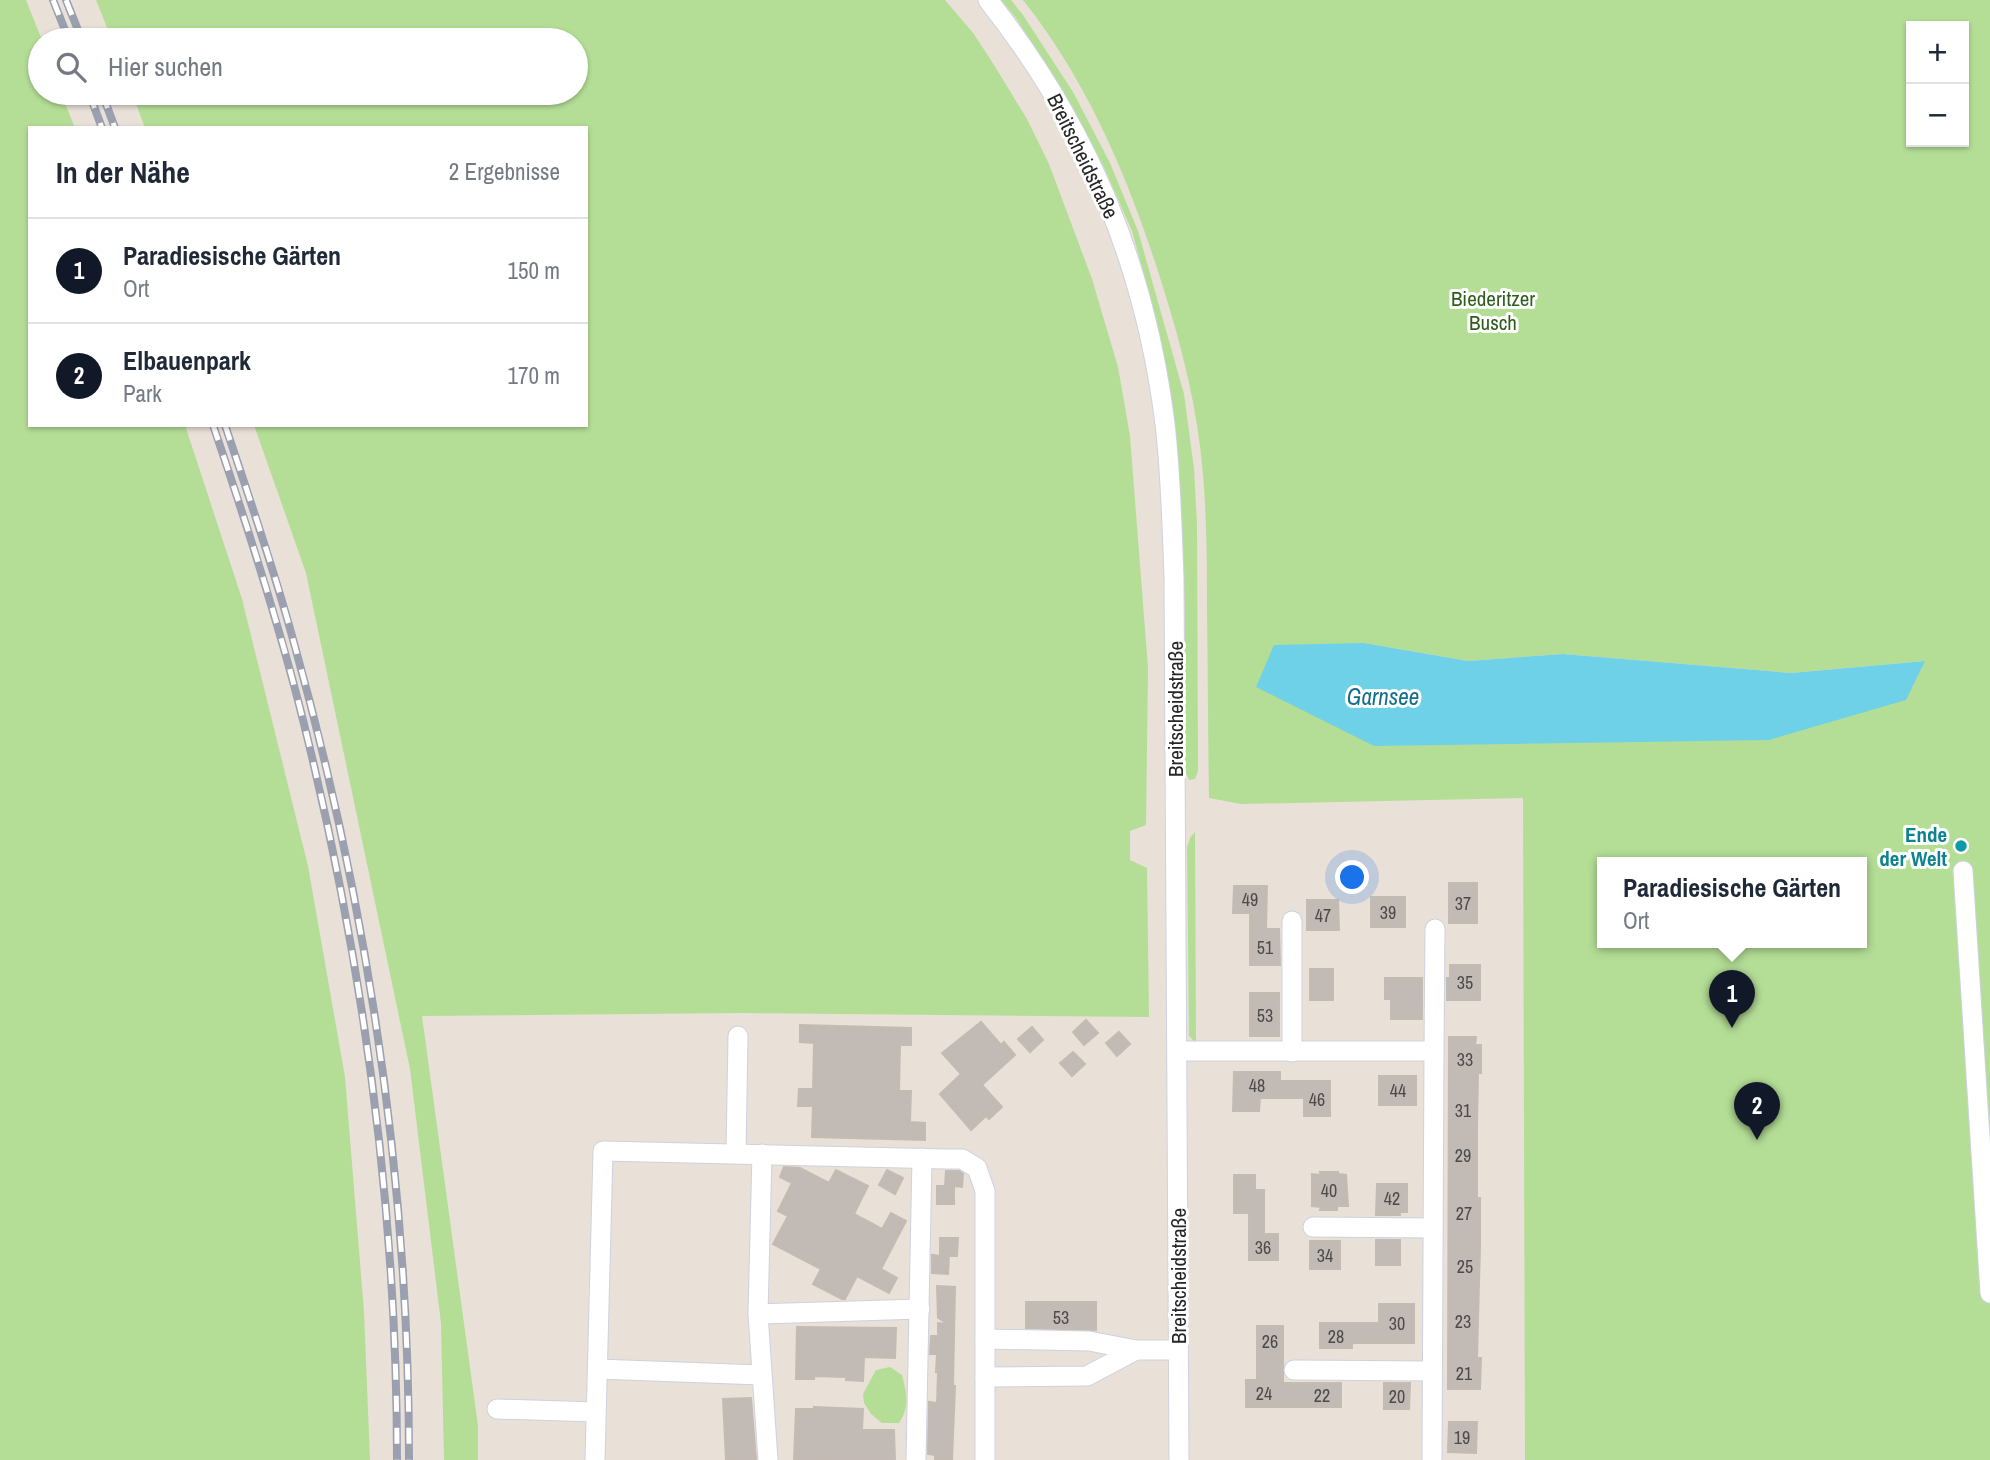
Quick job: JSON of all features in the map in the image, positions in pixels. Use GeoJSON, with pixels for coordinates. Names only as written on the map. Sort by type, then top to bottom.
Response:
{"type":"FeatureCollection","features":[{"type":"Feature","properties":{"kind":"street","name":"Breitscheidstraße"},"geometry":{"type":"LineString","coordinates":[[988,0],[1057,97],[1093,167],[1134,277],[1158,380],[1169,467],[1174,578],[1179,1460]]}},
{"type":"Feature","properties":{"kind":"street"},"geometry":{"type":"LineString","coordinates":[[1963,871],[1990,1293]]}},
{"type":"Feature","properties":{"kind":"street"},"geometry":{"type":"LineString","coordinates":[[1292,921],[1292,1052]]}},
{"type":"Feature","properties":{"kind":"street"},"geometry":{"type":"LineString","coordinates":[[1432,1460],[1435,929]]}},
{"type":"Feature","properties":{"kind":"street"},"geometry":{"type":"LineString","coordinates":[[736,1153],[738,1036]]}},
{"type":"Feature","properties":{"kind":"street"},"geometry":{"type":"LineString","coordinates":[[1177,1051],[1434,1051]]}},
{"type":"Feature","properties":{"kind":"street"},"geometry":{"type":"LineString","coordinates":[[595,1460],[603,1150],[961,1159],[977,1168],[985,1191],[985,1460]]}},
{"type":"Feature","properties":{"kind":"street"},"geometry":{"type":"LineString","coordinates":[[762,1154],[758,1314],[768,1460]]}},
{"type":"Feature","properties":{"kind":"street"},"geometry":{"type":"LineString","coordinates":[[916,1460],[922,1158]]}},
{"type":"Feature","properties":{"kind":"street"},"geometry":{"type":"LineString","coordinates":[[1313,1227],[1433,1228]]}},
{"type":"Feature","properties":{"kind":"street"},"geometry":{"type":"LineString","coordinates":[[758,1314],[919,1309]]}},
{"type":"Feature","properties":{"kind":"street"},"geometry":{"type":"LineString","coordinates":[[985,1339],[1089,1341],[1136,1350],[1178,1350]]}},
{"type":"Feature","properties":{"kind":"street"},"geometry":{"type":"LineString","coordinates":[[985,1377],[1087,1376],[1136,1350]]}},
{"type":"Feature","properties":{"kind":"street"},"geometry":{"type":"LineString","coordinates":[[598,1369],[761,1375]]}},
{"type":"Feature","properties":{"kind":"street"},"geometry":{"type":"LineString","coordinates":[[1294,1370],[1432,1371]]}},
{"type":"Feature","properties":{"kind":"street"},"geometry":{"type":"LineString","coordinates":[[497,1409],[596,1412]]}},
{"type":"Feature","properties":{"kind":"green space"},"geometry":{"type":"Polygon","coordinates":[[[0,0],[26,0],[37,28],[28,28],[28,105],[66,105],[74,126],[28,126],[28,427],[186,427],[242,599],[308,866],[345,1077],[364,1312],[370,1460],[0,1460],[0,0]]]}},
{"type":"Feature","properties":{"kind":"green space"},"geometry":{"type":"Polygon","coordinates":[[[96,0],[945,0],[974,34],[994,65],[1027,119],[1049,164],[1092,279],[1118,367],[1130,436],[1148,668],[1146,825],[1130,831],[1130,860],[1147,868],[1149,1017],[741,1013],[422,1016],[478,1426],[478,1460],[444,1460],[441,1323],[410,1069],[306,573],[255,427],[588,427],[588,126],[144,126],[136,105],[588,105],[588,28],[107,28],[96,0]]]}},
{"type":"Feature","properties":{"kind":"green space"},"geometry":{"type":"Polygon","coordinates":[[[1001,0],[1011,0],[1023,15],[1073,92],[1110,163],[1138,231],[1184,394],[1194,469],[1197,523],[1198,771],[1195,779],[1189,780],[1185,771],[1185,613],[1181,507],[1169,385],[1152,304],[1132,231],[1103,165],[1065,95],[1016,18],[1001,0]]]}},
{"type":"Feature","properties":{"kind":"green space","name":"Biederitzer Busch"},"geometry":{"type":"Polygon","coordinates":[[[1023,0],[1990,0],[1990,1460],[1525,1460],[1523,798],[1241,804],[1209,798],[1207,561],[1201,451],[1197,427],[1176,331],[1150,246],[1122,172],[1088,100],[1047,32],[1023,0]],[[1364,643],[1374,746],[1924,661],[1791,673],[1563,654],[1468,661],[1364,643]]]}},
{"type":"Feature","properties":{"kind":"green space"},"geometry":{"type":"Polygon","coordinates":[[[1195,832],[1196,1043],[1189,1036],[1187,848],[1195,832]]]}},
{"type":"Feature","properties":{"kind":"green space"},"geometry":{"type":"Polygon","coordinates":[[[890,1367],[902,1375],[906,1394],[905,1411],[899,1423],[882,1423],[871,1414],[864,1403],[863,1394],[876,1370],[890,1367]]]}},
{"type":"Feature","properties":{"kind":"water","name":"Garnsee"},"geometry":{"type":"Polygon","coordinates":[[[1364,643],[1468,661],[1563,654],[1791,673],[1925,661],[1906,700],[1769,740],[1374,746],[1256,687],[1274,645],[1364,643]]]}},
{"type":"Feature","properties":{"kind":"building"},"geometry":{"type":"Polygon","coordinates":[[[1449,883],[1477,883],[1477,923],[1449,923],[1449,883]]]}},
{"type":"Feature","properties":{"kind":"building"},"geometry":{"type":"Polygon","coordinates":[[[1234,886],[1267,886],[1266,929],[1279,929],[1280,965],[1250,965],[1250,913],[1233,913],[1234,886]]]}},
{"type":"Feature","properties":{"kind":"building"},"geometry":{"type":"Polygon","coordinates":[[[1371,897],[1405,897],[1405,927],[1371,927],[1371,897]]]}},
{"type":"Feature","properties":{"kind":"building"},"geometry":{"type":"Polygon","coordinates":[[[1307,900],[1338,900],[1339,930],[1307,930],[1307,900]]]}},
{"type":"Feature","properties":{"kind":"building"},"geometry":{"type":"Polygon","coordinates":[[[1450,965],[1480,965],[1480,1000],[1447,1000],[1450,965]]]}},
{"type":"Feature","properties":{"kind":"building"},"geometry":{"type":"Polygon","coordinates":[[[1310,969],[1333,969],[1333,1000],[1310,1000],[1310,969]]]}},
{"type":"Feature","properties":{"kind":"building"},"geometry":{"type":"Polygon","coordinates":[[[1385,978],[1422,978],[1422,1019],[1391,1019],[1391,999],[1385,999],[1385,978]]]}},
{"type":"Feature","properties":{"kind":"building"},"geometry":{"type":"Polygon","coordinates":[[[1250,993],[1279,993],[1279,1036],[1250,1036],[1250,993]]]}},
{"type":"Feature","properties":{"kind":"building"},"geometry":{"type":"Polygon","coordinates":[[[1086,1020],[1098,1033],[1084,1045],[1073,1032],[1086,1020]]]}},
{"type":"Feature","properties":{"kind":"building"},"geometry":{"type":"Polygon","coordinates":[[[981,1022],[1001,1045],[1004,1042],[1015,1055],[982,1085],[1002,1107],[989,1119],[986,1116],[971,1130],[940,1094],[961,1074],[942,1053],[981,1022]]]}},
{"type":"Feature","properties":{"kind":"building"},"geometry":{"type":"Polygon","coordinates":[[[800,1025],[911,1028],[911,1045],[900,1045],[899,1091],[911,1091],[910,1122],[925,1123],[925,1140],[812,1137],[813,1106],[798,1106],[799,1089],[813,1089],[814,1043],[800,1042],[800,1025]]]}},
{"type":"Feature","properties":{"kind":"building"},"geometry":{"type":"Polygon","coordinates":[[[1032,1027],[1043,1040],[1030,1052],[1018,1039],[1032,1027]]]}},
{"type":"Feature","properties":{"kind":"building"},"geometry":{"type":"Polygon","coordinates":[[[1119,1032],[1130,1044],[1117,1056],[1106,1043],[1119,1032]]]}},
{"type":"Feature","properties":{"kind":"building"},"geometry":{"type":"Polygon","coordinates":[[[1449,1037],[1476,1037],[1475,1045],[1481,1045],[1477,1125],[1480,1247],[1477,1358],[1481,1358],[1480,1389],[1448,1389],[1449,1037]]]}},
{"type":"Feature","properties":{"kind":"building"},"geometry":{"type":"Polygon","coordinates":[[[1073,1052],[1085,1064],[1072,1076],[1060,1063],[1073,1052]]]}},
{"type":"Feature","properties":{"kind":"building"},"geometry":{"type":"Polygon","coordinates":[[[1234,1072],[1280,1072],[1280,1081],[1330,1081],[1330,1116],[1304,1116],[1304,1098],[1260,1098],[1259,1111],[1233,1111],[1234,1072]]]}},
{"type":"Feature","properties":{"kind":"building"},"geometry":{"type":"Polygon","coordinates":[[[1379,1076],[1416,1076],[1416,1105],[1379,1105],[1379,1076]]]}},
{"type":"Feature","properties":{"kind":"building"},"geometry":{"type":"Polygon","coordinates":[[[784,1167],[800,1168],[829,1183],[836,1170],[868,1186],[854,1214],[882,1229],[891,1213],[906,1221],[881,1269],[897,1278],[889,1293],[857,1276],[845,1299],[842,1299],[813,1284],[821,1269],[773,1244],[788,1216],[778,1211],[792,1183],[780,1177],[784,1167]]]}},
{"type":"Feature","properties":{"kind":"building"},"geometry":{"type":"Polygon","coordinates":[[[887,1170],[903,1178],[895,1194],[879,1185],[887,1170]]]}},
{"type":"Feature","properties":{"kind":"building"},"geometry":{"type":"Polygon","coordinates":[[[946,1171],[959,1171],[963,1174],[962,1187],[954,1186],[954,1204],[937,1204],[937,1186],[945,1186],[946,1171]]]}},
{"type":"Feature","properties":{"kind":"building"},"geometry":{"type":"Polygon","coordinates":[[[1320,1172],[1346,1175],[1348,1206],[1337,1206],[1337,1210],[1320,1210],[1321,1207],[1312,1206],[1312,1174],[1321,1175],[1320,1172]]]}},
{"type":"Feature","properties":{"kind":"building"},"geometry":{"type":"Polygon","coordinates":[[[1234,1175],[1255,1175],[1255,1190],[1264,1190],[1264,1234],[1278,1234],[1278,1260],[1249,1260],[1249,1213],[1234,1213],[1234,1175]]]}},
{"type":"Feature","properties":{"kind":"building"},"geometry":{"type":"Polygon","coordinates":[[[1377,1184],[1407,1184],[1407,1212],[1400,1212],[1400,1215],[1376,1215],[1377,1184]]]}},
{"type":"Feature","properties":{"kind":"building"},"geometry":{"type":"Polygon","coordinates":[[[940,1238],[958,1238],[957,1256],[949,1256],[948,1274],[932,1273],[932,1255],[940,1256],[940,1238]]]}},
{"type":"Feature","properties":{"kind":"building"},"geometry":{"type":"Polygon","coordinates":[[[1376,1240],[1400,1240],[1400,1265],[1376,1265],[1376,1240]]]}},
{"type":"Feature","properties":{"kind":"building"},"geometry":{"type":"Polygon","coordinates":[[[1310,1241],[1340,1241],[1340,1269],[1310,1269],[1310,1241]]]}},
{"type":"Feature","properties":{"kind":"building"},"geometry":{"type":"Polygon","coordinates":[[[937,1286],[955,1287],[952,1460],[935,1460],[935,1455],[928,1454],[929,1402],[937,1403],[938,1372],[937,1354],[930,1354],[931,1336],[938,1336],[938,1323],[948,1324],[938,1318],[937,1286]]]}},
{"type":"Feature","properties":{"kind":"building"},"geometry":{"type":"Polygon","coordinates":[[[1026,1302],[1096,1302],[1096,1330],[1026,1328],[1026,1302]]]}},
{"type":"Feature","properties":{"kind":"building"},"geometry":{"type":"Polygon","coordinates":[[[1379,1304],[1414,1304],[1414,1343],[1352,1343],[1352,1348],[1320,1348],[1320,1323],[1379,1323],[1379,1304]]]}},
{"type":"Feature","properties":{"kind":"building"},"geometry":{"type":"Polygon","coordinates":[[[1257,1326],[1283,1326],[1283,1383],[1341,1383],[1341,1407],[1246,1407],[1246,1380],[1257,1380],[1257,1326]]]}},
{"type":"Feature","properties":{"kind":"building"},"geometry":{"type":"Polygon","coordinates":[[[797,1327],[896,1328],[895,1358],[864,1357],[863,1381],[846,1380],[846,1377],[814,1376],[814,1379],[796,1379],[797,1327]]]}},
{"type":"Feature","properties":{"kind":"building"},"geometry":{"type":"Polygon","coordinates":[[[1384,1383],[1410,1383],[1409,1409],[1384,1409],[1384,1383]]]}},
{"type":"Feature","properties":{"kind":"building"},"geometry":{"type":"Polygon","coordinates":[[[751,1398],[756,1460],[726,1460],[723,1399],[751,1398]]]}},
{"type":"Feature","properties":{"kind":"building"},"geometry":{"type":"Polygon","coordinates":[[[796,1409],[863,1409],[862,1430],[894,1430],[895,1460],[794,1460],[796,1409]]]}},
{"type":"Feature","properties":{"kind":"building"},"geometry":{"type":"Polygon","coordinates":[[[1449,1422],[1477,1422],[1476,1453],[1448,1452],[1449,1422]]]}},
{"type":"Feature","properties":{"kind":"railway"},"geometry":{"type":"LineString","coordinates":[[53,0],[64,28]]}},
{"type":"Feature","properties":{"kind":"railway"},"geometry":{"type":"LineString","coordinates":[[66,0],[77,28]]}},
{"type":"Feature","properties":{"kind":"railway"},"geometry":{"type":"LineString","coordinates":[[93,105],[101,126]]}},
{"type":"Feature","properties":{"kind":"railway"},"geometry":{"type":"LineString","coordinates":[[106,105],[114,126]]}},
{"type":"Feature","properties":{"kind":"railway"},"geometry":{"type":"LineString","coordinates":[[214,427],[261,571],[293,683],[343,902],[359,994],[383,1180],[391,1273],[397,1460]]}},
{"type":"Feature","properties":{"kind":"railway"},"geometry":{"type":"LineString","coordinates":[[226,427],[270,560],[294,643],[320,743],[363,945],[392,1150],[407,1357],[409,1460]]}},
{"type":"Feature","properties":{"kind":"place","name":"Ende der Welt"},"geometry":{"type":"Point","coordinates":[1961,846]}},
{"type":"Feature","properties":{"kind":"place","name":"Paradiesische Gärten"},"geometry":{"type":"Point","coordinates":[1732,1028]}},
{"type":"Feature","properties":{"kind":"place","name":"Elbauenpark"},"geometry":{"type":"Point","coordinates":[1757,1140]}}]}
